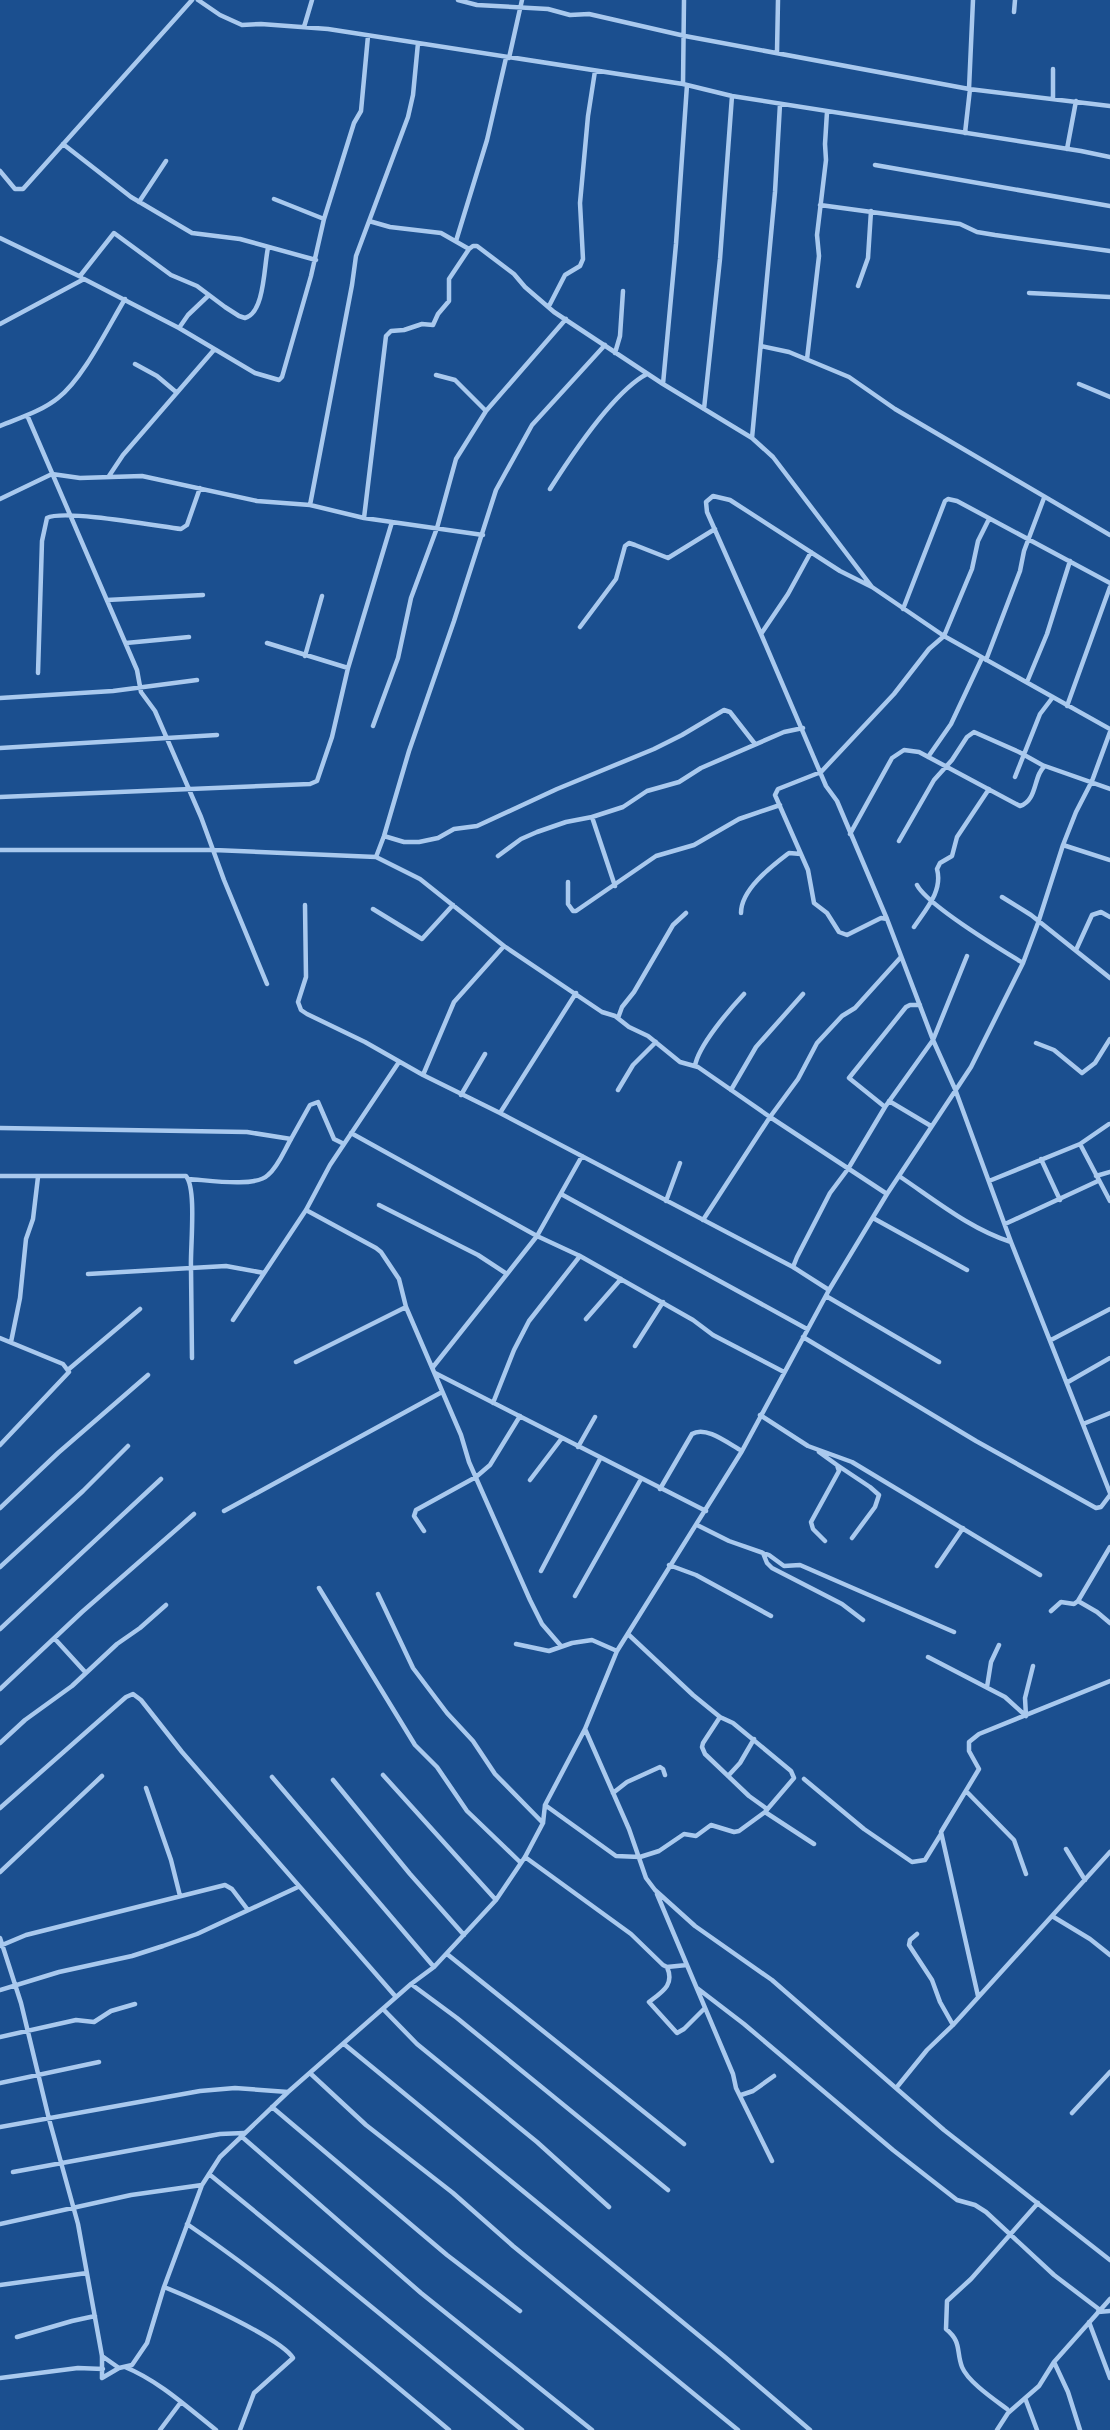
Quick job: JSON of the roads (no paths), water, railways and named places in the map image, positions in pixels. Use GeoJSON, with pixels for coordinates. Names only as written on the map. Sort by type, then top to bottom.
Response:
{"type":"FeatureCollection","features":[{"type":"Feature","properties":{"kind":"street"},"geometry":{"type":"LineString","coordinates":[[0,171],[15,189],[21,190],[192,0]]}},
{"type":"Feature","properties":{"kind":"street"},"geometry":{"type":"LineString","coordinates":[[198,0],[220,15],[242,25],[304,27],[418,43],[685,85],[732,96],[1110,157]]}},
{"type":"Feature","properties":{"kind":"street"},"geometry":{"type":"LineString","coordinates":[[304,27],[312,0]]}},
{"type":"Feature","properties":{"kind":"street"},"geometry":{"type":"LineString","coordinates":[[458,0],[477,5],[548,9],[570,15],[589,14],[685,36],[970,89],[1110,106]]}},
{"type":"Feature","properties":{"kind":"street"},"geometry":{"type":"LineString","coordinates":[[456,241],[487,140],[522,0]]}},
{"type":"Feature","properties":{"kind":"street"},"geometry":{"type":"LineString","coordinates":[[663,384],[676,244],[685,85],[684,0]]}},
{"type":"Feature","properties":{"kind":"street"},"geometry":{"type":"LineString","coordinates":[[777,52],[778,0]]}},
{"type":"Feature","properties":{"kind":"street"},"geometry":{"type":"LineString","coordinates":[[965,133],[970,89],[973,0]]}},
{"type":"Feature","properties":{"kind":"street"},"geometry":{"type":"LineString","coordinates":[[1014,12],[1015,0]]}},
{"type":"Feature","properties":{"kind":"street"},"geometry":{"type":"LineString","coordinates":[[0,238],[125,299],[255,373],[279,380],[282,377],[316,260],[324,219],[354,123],[361,111],[369,36]]}},
{"type":"Feature","properties":{"kind":"street"},"geometry":{"type":"LineString","coordinates":[[310,505],[356,256],[408,117],[418,43]]}},
{"type":"Feature","properties":{"kind":"street"},"geometry":{"type":"LineString","coordinates":[[1053,69],[1053,99]]}},
{"type":"Feature","properties":{"kind":"street"},"geometry":{"type":"LineString","coordinates":[[549,306],[565,275],[576,270],[583,259],[580,203],[588,116],[595,72]]}},
{"type":"Feature","properties":{"kind":"street"},"geometry":{"type":"LineString","coordinates":[[704,409],[720,259],[732,96]]}},
{"type":"Feature","properties":{"kind":"street"},"geometry":{"type":"LineString","coordinates":[[1067,150],[1076,101]]}},
{"type":"Feature","properties":{"kind":"street"},"geometry":{"type":"LineString","coordinates":[[752,438],[775,192],[780,104]]}},
{"type":"Feature","properties":{"kind":"street"},"geometry":{"type":"LineString","coordinates":[[807,359],[819,256],[820,205],[826,160],[827,112]]}},
{"type":"Feature","properties":{"kind":"street"},"geometry":{"type":"LineString","coordinates":[[63,144],[140,202],[192,233],[240,239],[316,260]]}},
{"type":"Feature","properties":{"kind":"street"},"geometry":{"type":"LineString","coordinates":[[140,202],[166,161]]}},
{"type":"Feature","properties":{"kind":"street"},"geometry":{"type":"LineString","coordinates":[[875,165],[1110,206]]}},
{"type":"Feature","properties":{"kind":"street"},"geometry":{"type":"LineString","coordinates":[[273,198],[324,219]]}},
{"type":"Feature","properties":{"kind":"street"},"geometry":{"type":"LineString","coordinates":[[820,205],[960,224],[977,232],[1110,251]]}},
{"type":"Feature","properties":{"kind":"street"},"geometry":{"type":"LineString","coordinates":[[858,286],[868,258],[871,211]]}},
{"type":"Feature","properties":{"kind":"street"},"geometry":{"type":"LineString","coordinates":[[369,221],[390,227],[441,233],[469,249]]}},
{"type":"Feature","properties":{"kind":"street"},"geometry":{"type":"LineString","coordinates":[[0,324],[82,278],[114,233],[171,274],[197,286],[239,316],[250,316],[263,287],[268,248]]}},
{"type":"Feature","properties":{"kind":"street"},"geometry":{"type":"LineString","coordinates":[[364,518],[386,336],[391,331],[404,330],[422,324],[433,325],[438,314],[449,301],[449,279],[473,246],[482,249],[549,306],[615,353],[752,438],[773,457],[872,586]]}},
{"type":"Feature","properties":{"kind":"street"},"geometry":{"type":"LineString","coordinates":[[615,353],[620,336],[623,291]]}},
{"type":"Feature","properties":{"kind":"street"},"geometry":{"type":"LineString","coordinates":[[1029,292],[1110,297]]}},
{"type":"Feature","properties":{"kind":"street"},"geometry":{"type":"LineString","coordinates":[[179,328],[188,315],[209,295]]}},
{"type":"Feature","properties":{"kind":"street"},"geometry":{"type":"LineString","coordinates":[[0,426],[27,415],[57,399],[66,391],[87,362],[125,299]]}},
{"type":"Feature","properties":{"kind":"street"},"geometry":{"type":"LineString","coordinates":[[373,726],[399,658],[411,598],[437,528],[456,459],[486,411],[566,319]]}},
{"type":"Feature","properties":{"kind":"street"},"geometry":{"type":"LineString","coordinates":[[376,857],[496,490],[532,426],[604,345]]}},
{"type":"Feature","properties":{"kind":"street"},"geometry":{"type":"LineString","coordinates":[[761,346],[789,352],[849,377],[895,409],[1110,535]]}},
{"type":"Feature","properties":{"kind":"street"},"geometry":{"type":"LineString","coordinates":[[109,476],[123,454],[213,351]]}},
{"type":"Feature","properties":{"kind":"street"},"geometry":{"type":"LineString","coordinates":[[135,364],[157,376],[176,392]]}},
{"type":"Feature","properties":{"kind":"street"},"geometry":{"type":"LineString","coordinates":[[550,489],[568,460],[621,394],[633,382],[647,374]]}},
{"type":"Feature","properties":{"kind":"street"},"geometry":{"type":"LineString","coordinates":[[436,375],[454,380],[486,411]]}},
{"type":"Feature","properties":{"kind":"street"},"geometry":{"type":"LineString","coordinates":[[1079,384],[1110,397]]}},
{"type":"Feature","properties":{"kind":"street"},"geometry":{"type":"LineString","coordinates":[[27,415],[126,643],[141,680],[141,692],[155,711],[188,788],[267,984]]}},
{"type":"Feature","properties":{"kind":"street"},"geometry":{"type":"LineString","coordinates":[[0,499],[52,474],[80,478],[142,476],[257,501],[310,505],[364,518],[483,535]]}},
{"type":"Feature","properties":{"kind":"street"},"geometry":{"type":"LineString","coordinates":[[38,673],[42,541],[45,523],[50,516],[72,515],[181,529],[187,525],[200,488]]}},
{"type":"Feature","properties":{"kind":"street"},"geometry":{"type":"LineString","coordinates":[[0,1938],[29,2032],[49,2119],[78,2224],[102,2356],[102,2378],[119,2368],[132,2365],[133,2360],[147,2343],[164,2287],[202,2185],[226,2151],[288,2092],[411,1984],[434,1967],[496,1900],[525,1857],[543,1823],[545,1805],[585,1730],[617,1651],[629,1635],[669,1565],[706,1511],[829,1290],[887,1194],[955,1089],[971,1067],[1023,963],[1063,844],[1092,781],[1110,734],[1067,705],[944,636],[872,586],[840,571],[730,500],[713,496],[706,502],[705,507],[803,728],[826,786],[837,801],[887,919],[933,1040],[955,1089],[1011,1242],[1068,1382],[1110,1494],[1101,1507],[1096,1508],[976,1441],[803,1337]]}},
{"type":"Feature","properties":{"kind":"street"},"geometry":{"type":"LineString","coordinates":[[903,609],[945,501],[951,498],[1110,583]]}},
{"type":"Feature","properties":{"kind":"street"},"geometry":{"type":"LineString","coordinates":[[928,757],[951,724],[984,659],[1020,570],[1024,551],[1044,498]]}},
{"type":"Feature","properties":{"kind":"street"},"geometry":{"type":"LineString","coordinates":[[887,919],[881,918],[850,934],[843,935],[827,913],[814,903],[808,870],[775,795],[778,789],[821,772],[894,694],[929,649],[944,636],[972,569],[978,541],[989,519]]}},
{"type":"Feature","properties":{"kind":"street"},"geometry":{"type":"LineString","coordinates":[[0,797],[310,784],[317,781],[332,737],[348,668],[392,522]]}},
{"type":"Feature","properties":{"kind":"street"},"geometry":{"type":"LineString","coordinates":[[580,627],[616,579],[625,546],[629,543],[668,558],[715,529]]}},
{"type":"Feature","properties":{"kind":"street"},"geometry":{"type":"LineString","coordinates":[[762,634],[788,594],[811,552]]}},
{"type":"Feature","properties":{"kind":"street"},"geometry":{"type":"LineString","coordinates":[[1027,682],[1047,634],[1070,561]]}},
{"type":"Feature","properties":{"kind":"street"},"geometry":{"type":"LineString","coordinates":[[1067,705],[1110,587]]}},
{"type":"Feature","properties":{"kind":"street"},"geometry":{"type":"LineString","coordinates":[[107,600],[203,595]]}},
{"type":"Feature","properties":{"kind":"street"},"geometry":{"type":"LineString","coordinates":[[305,656],[322,596]]}},
{"type":"Feature","properties":{"kind":"street"},"geometry":{"type":"LineString","coordinates":[[126,643],[189,637]]}},
{"type":"Feature","properties":{"kind":"street"},"geometry":{"type":"LineString","coordinates":[[267,643],[348,668]]}},
{"type":"Feature","properties":{"kind":"street"},"geometry":{"type":"LineString","coordinates":[[0,698],[113,691],[197,680]]}},
{"type":"Feature","properties":{"kind":"street"},"geometry":{"type":"LineString","coordinates":[[1015,777],[1040,714],[1053,697]]}},
{"type":"Feature","properties":{"kind":"street"},"geometry":{"type":"LineString","coordinates":[[384,836],[404,842],[419,842],[438,838],[454,829],[477,826],[557,789],[654,749],[724,710],[730,712],[755,744]]}},
{"type":"Feature","properties":{"kind":"street"},"geometry":{"type":"LineString","coordinates":[[498,856],[521,839],[537,832],[623,807],[647,791],[679,782],[702,768],[755,744],[784,732],[803,728]]}},
{"type":"Feature","properties":{"kind":"street"},"geometry":{"type":"LineString","coordinates":[[899,841],[934,780],[967,737],[974,732],[1044,766],[1110,789]]}},
{"type":"Feature","properties":{"kind":"street"},"geometry":{"type":"LineString","coordinates":[[0,748],[217,735]]}},
{"type":"Feature","properties":{"kind":"street"},"geometry":{"type":"LineString","coordinates":[[850,834],[892,758],[897,753],[909,750],[928,757],[1014,804],[1024,805],[1031,796],[1044,766]]}},
{"type":"Feature","properties":{"kind":"street"},"geometry":{"type":"LineString","coordinates":[[914,927],[931,900],[940,879],[937,869],[940,863],[952,856],[957,837],[988,789]]}},
{"type":"Feature","properties":{"kind":"street"},"geometry":{"type":"LineString","coordinates":[[568,882],[568,904],[573,911],[576,911],[656,856],[694,845],[739,819],[780,805]]}},
{"type":"Feature","properties":{"kind":"street"},"geometry":{"type":"LineString","coordinates":[[592,817],[615,886]]}},
{"type":"Feature","properties":{"kind":"street"},"geometry":{"type":"LineString","coordinates":[[1063,844],[1110,860]]}},
{"type":"Feature","properties":{"kind":"street"},"geometry":{"type":"LineString","coordinates":[[0,850],[214,850],[376,857],[420,879],[504,946],[602,1012],[618,1018],[656,1042],[686,1065],[695,1066],[887,1194]]}},
{"type":"Feature","properties":{"kind":"street"},"geometry":{"type":"LineString","coordinates":[[741,913],[742,900],[753,886],[789,853],[801,854]]}},
{"type":"Feature","properties":{"kind":"street"},"geometry":{"type":"LineString","coordinates":[[917,885],[921,892],[931,900],[1023,963]]}},
{"type":"Feature","properties":{"kind":"street"},"geometry":{"type":"LineString","coordinates":[[1002,897],[1031,915],[1038,923],[1110,978]]}},
{"type":"Feature","properties":{"kind":"street"},"geometry":{"type":"LineString","coordinates":[[305,905],[306,977],[298,1002],[301,1010],[744,1243],[758,1247],[772,1258],[793,1267],[829,1290]]}},
{"type":"Feature","properties":{"kind":"street"},"geometry":{"type":"LineString","coordinates":[[373,909],[422,939],[453,905]]}},
{"type":"Feature","properties":{"kind":"street"},"geometry":{"type":"LineString","coordinates":[[1076,950],[1092,915],[1101,912],[1110,916]]}},
{"type":"Feature","properties":{"kind":"street"},"geometry":{"type":"LineString","coordinates":[[618,1018],[622,1007],[634,992],[673,925],[686,913]]}},
{"type":"Feature","properties":{"kind":"street"},"geometry":{"type":"LineString","coordinates":[[423,1075],[454,1002],[504,946]]}},
{"type":"Feature","properties":{"kind":"street"},"geometry":{"type":"LineString","coordinates":[[793,1267],[825,1201],[839,1178],[848,1169],[885,1107],[933,1040],[967,956]]}},
{"type":"Feature","properties":{"kind":"street"},"geometry":{"type":"LineString","coordinates":[[704,1220],[770,1117],[798,1079],[817,1043],[842,1016],[855,1008],[902,957]]}},
{"type":"Feature","properties":{"kind":"street"},"geometry":{"type":"LineString","coordinates":[[500,1113],[576,993]]}},
{"type":"Feature","properties":{"kind":"street"},"geometry":{"type":"LineString","coordinates":[[695,1066],[699,1055],[720,1023],[744,994]]}},
{"type":"Feature","properties":{"kind":"street"},"geometry":{"type":"LineString","coordinates":[[731,1090],[756,1047],[803,994]]}},
{"type":"Feature","properties":{"kind":"street"},"geometry":{"type":"LineString","coordinates":[[885,1107],[850,1082],[849,1078],[906,1007],[920,1005]]}},
{"type":"Feature","properties":{"kind":"street"},"geometry":{"type":"LineString","coordinates":[[1036,1043],[1054,1050],[1082,1073],[1099,1059],[1110,1039]]}},
{"type":"Feature","properties":{"kind":"street"},"geometry":{"type":"LineString","coordinates":[[618,1090],[633,1065],[656,1042]]}},
{"type":"Feature","properties":{"kind":"street"},"geometry":{"type":"LineString","coordinates":[[461,1095],[485,1054]]}},
{"type":"Feature","properties":{"kind":"street"},"geometry":{"type":"LineString","coordinates":[[233,1320],[306,1210],[351,1133],[399,1062]]}},
{"type":"Feature","properties":{"kind":"street"},"geometry":{"type":"LineString","coordinates":[[889,1101],[931,1126]]}},
{"type":"Feature","properties":{"kind":"street"},"geometry":{"type":"LineString","coordinates":[[0,1176],[38,1178],[182,1175],[189,1179],[242,1182],[263,1179],[269,1175],[310,1105],[318,1102],[334,1139],[344,1144]]}},
{"type":"Feature","properties":{"kind":"street"},"geometry":{"type":"LineString","coordinates":[[989,1181],[1080,1144],[1109,1124]]}},
{"type":"Feature","properties":{"kind":"street"},"geometry":{"type":"LineString","coordinates":[[0,1128],[247,1132],[291,1139]]}},
{"type":"Feature","properties":{"kind":"street"},"geometry":{"type":"LineString","coordinates":[[351,1133],[537,1236],[580,1256],[663,1302],[713,1335],[784,1372]]}},
{"type":"Feature","properties":{"kind":"street"},"geometry":{"type":"LineString","coordinates":[[1080,1144],[1110,1201]]}},
{"type":"Feature","properties":{"kind":"street"},"geometry":{"type":"LineString","coordinates":[[434,1370],[537,1236],[582,1156]]}},
{"type":"Feature","properties":{"kind":"street"},"geometry":{"type":"LineString","coordinates":[[1041,1159],[1060,1200]]}},
{"type":"Feature","properties":{"kind":"street"},"geometry":{"type":"LineString","coordinates":[[666,1201],[681,1163]]}},
{"type":"Feature","properties":{"kind":"street"},"geometry":{"type":"LineString","coordinates":[[1005,1224],[1060,1200],[1110,1172]]}},
{"type":"Feature","properties":{"kind":"street"},"geometry":{"type":"LineString","coordinates":[[899,1176],[961,1218],[995,1237],[1011,1242]]}},
{"type":"Feature","properties":{"kind":"street"},"geometry":{"type":"LineString","coordinates":[[11,1342],[20,1298],[26,1239],[33,1219],[38,1178]]}},
{"type":"Feature","properties":{"kind":"street"},"geometry":{"type":"LineString","coordinates":[[189,1179],[192,1358]]}},
{"type":"Feature","properties":{"kind":"street"},"geometry":{"type":"LineString","coordinates":[[561,1194],[807,1329]]}},
{"type":"Feature","properties":{"kind":"street"},"geometry":{"type":"LineString","coordinates":[[379,1205],[478,1255],[507,1274]]}},
{"type":"Feature","properties":{"kind":"street"},"geometry":{"type":"LineString","coordinates":[[306,1210],[381,1252],[399,1279],[406,1307],[530,1600],[542,1624],[561,1646]]}},
{"type":"Feature","properties":{"kind":"street"},"geometry":{"type":"LineString","coordinates":[[873,1218],[967,1270]]}},
{"type":"Feature","properties":{"kind":"street"},"geometry":{"type":"LineString","coordinates":[[494,1403],[514,1350],[529,1321],[580,1256]]}},
{"type":"Feature","properties":{"kind":"street"},"geometry":{"type":"LineString","coordinates":[[88,1274],[226,1266],[264,1273]]}},
{"type":"Feature","properties":{"kind":"street"},"geometry":{"type":"LineString","coordinates":[[586,1319],[621,1279]]}},
{"type":"Feature","properties":{"kind":"street"},"geometry":{"type":"LineString","coordinates":[[826,1296],[939,1362]]}},
{"type":"Feature","properties":{"kind":"street"},"geometry":{"type":"LineString","coordinates":[[635,1346],[663,1302]]}},
{"type":"Feature","properties":{"kind":"street"},"geometry":{"type":"LineString","coordinates":[[296,1362],[406,1307]]}},
{"type":"Feature","properties":{"kind":"street"},"geometry":{"type":"LineString","coordinates":[[1051,1340],[1110,1308]]}},
{"type":"Feature","properties":{"kind":"street"},"geometry":{"type":"LineString","coordinates":[[0,1445],[68,1375],[69,1369],[140,1309]]}},
{"type":"Feature","properties":{"kind":"street"},"geometry":{"type":"LineString","coordinates":[[0,1338],[63,1364],[69,1369]]}},
{"type":"Feature","properties":{"kind":"street"},"geometry":{"type":"LineString","coordinates":[[1068,1382],[1110,1358]]}},
{"type":"Feature","properties":{"kind":"street"},"geometry":{"type":"LineString","coordinates":[[434,1370],[600,1459],[706,1511]]}},
{"type":"Feature","properties":{"kind":"street"},"geometry":{"type":"LineString","coordinates":[[0,1508],[58,1453],[148,1375]]}},
{"type":"Feature","properties":{"kind":"street"},"geometry":{"type":"LineString","coordinates":[[224,1511],[442,1392]]}},
{"type":"Feature","properties":{"kind":"street"},"geometry":{"type":"LineString","coordinates":[[1083,1424],[1110,1413]]}},
{"type":"Feature","properties":{"kind":"street"},"geometry":{"type":"LineString","coordinates":[[760,1415],[817,1450],[879,1495],[875,1506],[852,1538]]}},
{"type":"Feature","properties":{"kind":"street"},"geometry":{"type":"LineString","coordinates":[[424,1531],[414,1516],[416,1510],[476,1477],[490,1465],[520,1416]]}},
{"type":"Feature","properties":{"kind":"street"},"geometry":{"type":"LineString","coordinates":[[578,1447],[595,1417]]}},
{"type":"Feature","properties":{"kind":"street"},"geometry":{"type":"LineString","coordinates":[[660,1489],[692,1434],[696,1431],[706,1432],[742,1450]]}},
{"type":"Feature","properties":{"kind":"street"},"geometry":{"type":"LineString","coordinates":[[530,1480],[562,1438]]}},
{"type":"Feature","properties":{"kind":"street"},"geometry":{"type":"LineString","coordinates":[[0,1567],[128,1446]]}},
{"type":"Feature","properties":{"kind":"street"},"geometry":{"type":"LineString","coordinates":[[817,1450],[852,1462],[1040,1575]]}},
{"type":"Feature","properties":{"kind":"street"},"geometry":{"type":"LineString","coordinates":[[541,1571],[600,1459]]}},
{"type":"Feature","properties":{"kind":"street"},"geometry":{"type":"LineString","coordinates":[[825,1540],[813,1529],[810,1522],[836,1479],[839,1471],[837,1465]]}},
{"type":"Feature","properties":{"kind":"street"},"geometry":{"type":"LineString","coordinates":[[0,1629],[161,1479]]}},
{"type":"Feature","properties":{"kind":"street"},"geometry":{"type":"LineString","coordinates":[[575,1596],[641,1479]]}},
{"type":"Feature","properties":{"kind":"street"},"geometry":{"type":"LineString","coordinates":[[0,1689],[194,1514]]}},
{"type":"Feature","properties":{"kind":"street"},"geometry":{"type":"LineString","coordinates":[[697,1525],[729,1541],[773,1557],[784,1566],[800,1565],[954,1632]]}},
{"type":"Feature","properties":{"kind":"street"},"geometry":{"type":"LineString","coordinates":[[937,1566],[963,1528]]}},
{"type":"Feature","properties":{"kind":"street"},"geometry":{"type":"LineString","coordinates":[[1051,1611],[1061,1602],[1074,1604],[1078,1602],[1110,1547]]}},
{"type":"Feature","properties":{"kind":"street"},"geometry":{"type":"LineString","coordinates":[[763,1553],[772,1568],[842,1604],[862,1620]]}},
{"type":"Feature","properties":{"kind":"street"},"geometry":{"type":"LineString","coordinates":[[669,1565],[696,1575],[771,1616]]}},
{"type":"Feature","properties":{"kind":"street"},"geometry":{"type":"LineString","coordinates":[[319,1588],[415,1745],[437,1767],[467,1811],[521,1863]]}},
{"type":"Feature","properties":{"kind":"street"},"geometry":{"type":"LineString","coordinates":[[378,1594],[413,1668],[447,1713],[472,1741],[495,1774],[543,1823]]}},
{"type":"Feature","properties":{"kind":"street"},"geometry":{"type":"LineString","coordinates":[[1078,1602],[1097,1612],[1110,1623]]}},
{"type":"Feature","properties":{"kind":"street"},"geometry":{"type":"LineString","coordinates":[[0,1743],[25,1720],[72,1686],[166,1605]]}},
{"type":"Feature","properties":{"kind":"street"},"geometry":{"type":"LineString","coordinates":[[545,1805],[616,1856],[640,1857],[659,1851],[684,1834],[696,1836],[711,1825],[734,1832],[739,1831],[766,1811],[794,1775],[733,1722],[720,1717],[693,1695],[629,1635]]}},
{"type":"Feature","properties":{"kind":"street"},"geometry":{"type":"LineString","coordinates":[[55,1639],[86,1673]]}},
{"type":"Feature","properties":{"kind":"street"},"geometry":{"type":"LineString","coordinates":[[516,1644],[549,1650],[592,1641],[617,1651]]}},
{"type":"Feature","properties":{"kind":"street"},"geometry":{"type":"LineString","coordinates":[[987,1687],[991,1662],[999,1645]]}},
{"type":"Feature","properties":{"kind":"street"},"geometry":{"type":"LineString","coordinates":[[928,1657],[1011,1700],[1026,1716]]}},
{"type":"Feature","properties":{"kind":"street"},"geometry":{"type":"LineString","coordinates":[[1026,1716],[1025,1698],[1033,1666]]}},
{"type":"Feature","properties":{"kind":"street"},"geometry":{"type":"LineString","coordinates":[[804,1779],[864,1829],[912,1862],[925,1860],[979,1769],[969,1751],[972,1739],[1050,1704],[1110,1681]]}},
{"type":"Feature","properties":{"kind":"street"},"geometry":{"type":"LineString","coordinates":[[0,1808],[41,1769],[126,1697],[133,1694],[141,1700],[182,1752],[396,1997]]}},
{"type":"Feature","properties":{"kind":"street"},"geometry":{"type":"LineString","coordinates":[[720,1717],[702,1747],[705,1754],[766,1811],[814,1844]]}},
{"type":"Feature","properties":{"kind":"street"},"geometry":{"type":"LineString","coordinates":[[585,1730],[640,1857],[646,1878],[657,1892],[695,1926],[772,1980],[944,2130],[1110,2260]]}},
{"type":"Feature","properties":{"kind":"street"},"geometry":{"type":"LineString","coordinates":[[728,1776],[740,1763],[754,1739]]}},
{"type":"Feature","properties":{"kind":"street"},"geometry":{"type":"LineString","coordinates":[[613,1793],[627,1782],[660,1767],[665,1775]]}},
{"type":"Feature","properties":{"kind":"street"},"geometry":{"type":"LineString","coordinates":[[383,1775],[496,1900]]}},
{"type":"Feature","properties":{"kind":"street"},"geometry":{"type":"LineString","coordinates":[[0,1872],[102,1776]]}},
{"type":"Feature","properties":{"kind":"street"},"geometry":{"type":"LineString","coordinates":[[272,1777],[434,1967]]}},
{"type":"Feature","properties":{"kind":"street"},"geometry":{"type":"LineString","coordinates":[[333,1780],[410,1874],[464,1935]]}},
{"type":"Feature","properties":{"kind":"street"},"geometry":{"type":"LineString","coordinates":[[146,1788],[171,1860],[180,1896]]}},
{"type":"Feature","properties":{"kind":"street"},"geometry":{"type":"LineString","coordinates":[[966,1791],[1014,1840],[1026,1874]]}},
{"type":"Feature","properties":{"kind":"street"},"geometry":{"type":"LineString","coordinates":[[941,1834],[978,1996]]}},
{"type":"Feature","properties":{"kind":"street"},"geometry":{"type":"LineString","coordinates":[[1066,1849],[1085,1880]]}},
{"type":"Feature","properties":{"kind":"street"},"geometry":{"type":"LineString","coordinates":[[897,2087],[927,2050],[953,2025],[1110,1852]]}},
{"type":"Feature","properties":{"kind":"street"},"geometry":{"type":"LineString","coordinates":[[525,1857],[631,1934],[667,1967],[670,1982],[649,2002],[677,2033],[705,2008]]}},
{"type":"Feature","properties":{"kind":"street"},"geometry":{"type":"LineString","coordinates":[[2,1945],[26,1935],[225,1885],[232,1889],[248,1910]]}},
{"type":"Feature","properties":{"kind":"street"},"geometry":{"type":"LineString","coordinates":[[0,1990],[58,1972],[132,1956],[163,1946],[197,1934],[298,1887]]}},
{"type":"Feature","properties":{"kind":"street"},"geometry":{"type":"LineString","coordinates":[[657,1892],[733,2074],[736,2088],[772,2161]]}},
{"type":"Feature","properties":{"kind":"street"},"geometry":{"type":"LineString","coordinates":[[1052,1916],[1090,1939],[1110,1955]]}},
{"type":"Feature","properties":{"kind":"street"},"geometry":{"type":"LineString","coordinates":[[917,1934],[910,1940],[909,1945],[932,1980],[940,2002],[953,2025]]}},
{"type":"Feature","properties":{"kind":"street"},"geometry":{"type":"LineString","coordinates":[[447,1954],[684,2144]]}},
{"type":"Feature","properties":{"kind":"street"},"geometry":{"type":"LineString","coordinates":[[667,1967],[687,1965]]}},
{"type":"Feature","properties":{"kind":"street"},"geometry":{"type":"LineString","coordinates":[[411,1984],[668,2190]]}},
{"type":"Feature","properties":{"kind":"street"},"geometry":{"type":"LineString","coordinates":[[697,1988],[778,2052],[893,2150],[957,2200],[980,2208],[1054,2275],[1099,2311],[1110,2312]]}},
{"type":"Feature","properties":{"kind":"street"},"geometry":{"type":"LineString","coordinates":[[0,2037],[76,2020],[94,2022],[111,2012],[135,2004]]}},
{"type":"Feature","properties":{"kind":"street"},"geometry":{"type":"LineString","coordinates":[[383,2009],[417,2044],[537,2142],[609,2207]]}},
{"type":"Feature","properties":{"kind":"street"},"geometry":{"type":"LineString","coordinates":[[344,2044],[810,2430]]}},
{"type":"Feature","properties":{"kind":"street"},"geometry":{"type":"LineString","coordinates":[[0,2083],[99,2062]]}},
{"type":"Feature","properties":{"kind":"street"},"geometry":{"type":"LineString","coordinates":[[1072,2113],[1110,2072]]}},
{"type":"Feature","properties":{"kind":"street"},"geometry":{"type":"LineString","coordinates":[[311,2074],[366,2125],[453,2193],[513,2246],[738,2430]]}},
{"type":"Feature","properties":{"kind":"street"},"geometry":{"type":"LineString","coordinates":[[741,2095],[753,2091],[774,2076]]}},
{"type":"Feature","properties":{"kind":"street"},"geometry":{"type":"LineString","coordinates":[[0,2127],[200,2091],[235,2088],[288,2092]]}},
{"type":"Feature","properties":{"kind":"street"},"geometry":{"type":"LineString","coordinates":[[272,2107],[344,2165],[447,2255],[520,2311]]}},
{"type":"Feature","properties":{"kind":"street"},"geometry":{"type":"LineString","coordinates":[[13,2172],[220,2134],[243,2135],[422,2293],[592,2430]]}},
{"type":"Feature","properties":{"kind":"street"},"geometry":{"type":"LineString","coordinates":[[209,2174],[522,2430]]}},
{"type":"Feature","properties":{"kind":"street"},"geometry":{"type":"LineString","coordinates":[[0,2224],[168,2188],[202,2185]]}},
{"type":"Feature","properties":{"kind":"street"},"geometry":{"type":"LineString","coordinates":[[1007,2409],[964,2370],[956,2339],[946,2329],[947,2301],[1011,2236],[1038,2203]]}},
{"type":"Feature","properties":{"kind":"street"},"geometry":{"type":"LineString","coordinates":[[187,2224],[233,2255],[327,2328],[449,2430]]}},
{"type":"Feature","properties":{"kind":"street"},"geometry":{"type":"LineString","coordinates":[[0,2284],[87,2273]]}},
{"type":"Feature","properties":{"kind":"street"},"geometry":{"type":"LineString","coordinates":[[164,2287],[200,2302],[250,2328],[285,2350],[293,2358],[254,2393],[240,2430]]}},
{"type":"Feature","properties":{"kind":"street"},"geometry":{"type":"LineString","coordinates":[[997,2430],[1008,2413],[1039,2386],[1054,2362],[1110,2299]]}},
{"type":"Feature","properties":{"kind":"street"},"geometry":{"type":"LineString","coordinates":[[17,2337],[72,2320],[95,2316]]}},
{"type":"Feature","properties":{"kind":"street"},"geometry":{"type":"LineString","coordinates":[[1089,2322],[1110,2378]]}},
{"type":"Feature","properties":{"kind":"street"},"geometry":{"type":"LineString","coordinates":[[102,2356],[119,2368]]}},
{"type":"Feature","properties":{"kind":"street"},"geometry":{"type":"LineString","coordinates":[[133,2360],[141,2373]]}},
{"type":"Feature","properties":{"kind":"street"},"geometry":{"type":"LineString","coordinates":[[1054,2362],[1068,2392],[1080,2430]]}},
{"type":"Feature","properties":{"kind":"street"},"geometry":{"type":"LineString","coordinates":[[125,2367],[141,2373],[216,2430]]}},
{"type":"Feature","properties":{"kind":"street"},"geometry":{"type":"LineString","coordinates":[[0,2378],[78,2368],[103,2369]]}},
{"type":"Feature","properties":{"kind":"street"},"geometry":{"type":"LineString","coordinates":[[1025,2398],[1037,2430]]}},
{"type":"Feature","properties":{"kind":"street"},"geometry":{"type":"LineString","coordinates":[[160,2430],[181,2403]]}}]}
